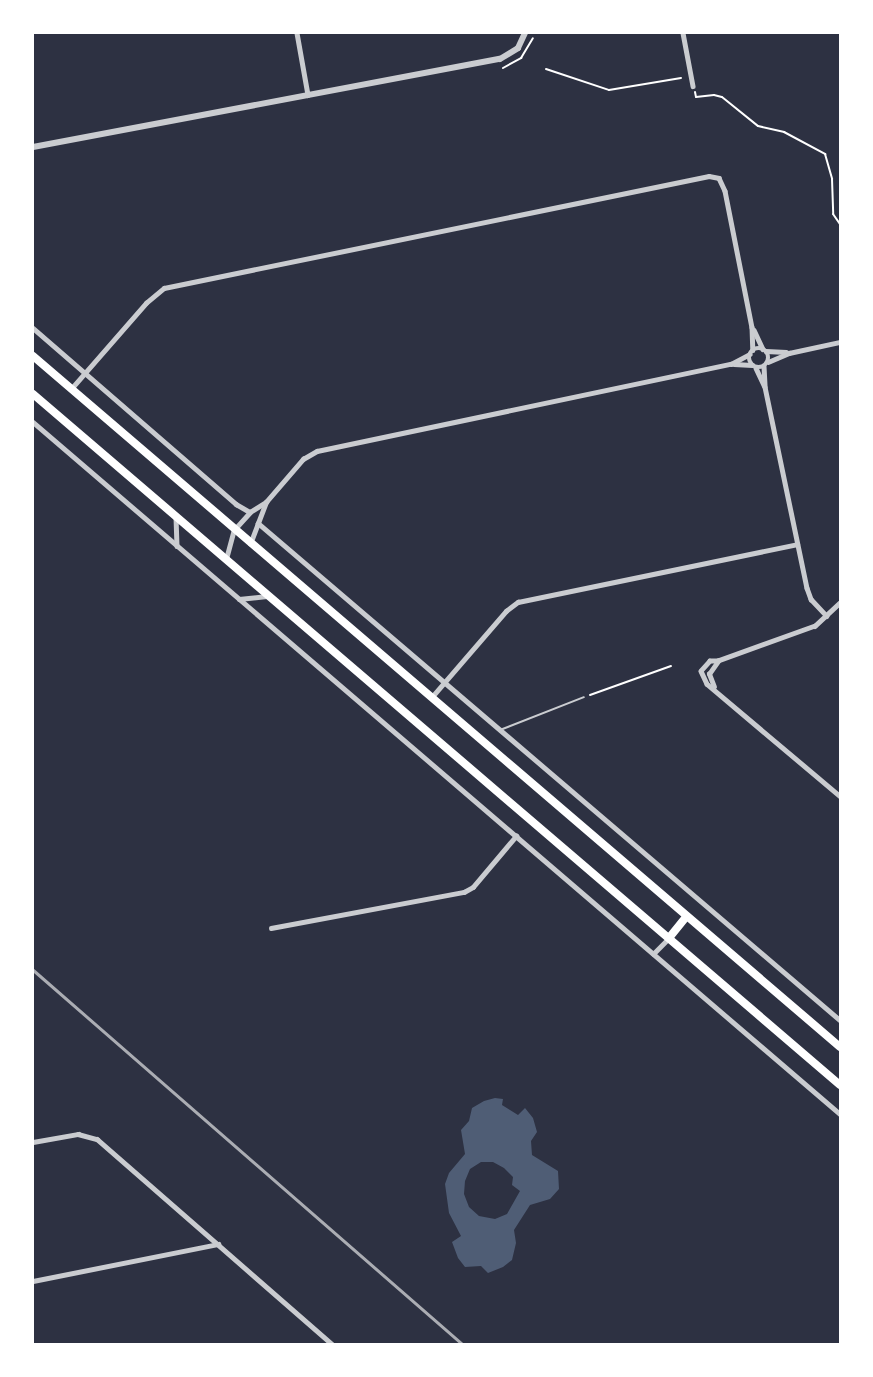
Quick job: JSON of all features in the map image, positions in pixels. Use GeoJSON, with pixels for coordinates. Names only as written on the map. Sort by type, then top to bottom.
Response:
{"type":"FeatureCollection","features":[{"type":"Feature","properties":{"kind":"highway"},"geometry":{"type":"LineString","coordinates":[[33,356],[840,1047]]}},
{"type":"Feature","properties":{"kind":"highway"},"geometry":{"type":"LineString","coordinates":[[33,394],[840,1085]]}},
{"type":"Feature","properties":{"kind":"highway"},"geometry":{"type":"LineString","coordinates":[[669,938],[686,917]]}},
{"type":"Feature","properties":{"kind":"street"},"geometry":{"type":"LineString","coordinates":[[297,33],[308,95]]}},
{"type":"Feature","properties":{"kind":"street"},"geometry":{"type":"LineString","coordinates":[[33,147],[501,59],[518,48],[525,33]]}},
{"type":"Feature","properties":{"kind":"street"},"geometry":{"type":"LineString","coordinates":[[683,33],[693,86]]}},
{"type":"Feature","properties":{"kind":"street"},"geometry":{"type":"LineString","coordinates":[[72,389],[146,303],[164,288],[709,176],[719,178],[725,191],[752,327],[754,366],[765,387]]}},
{"type":"Feature","properties":{"kind":"street"},"geometry":{"type":"LineString","coordinates":[[752,327],[764,350],[765,387],[810,599],[827,616]]}},
{"type":"Feature","properties":{"kind":"street"},"geometry":{"type":"LineString","coordinates":[[33,328],[236,504],[250,512]]}},
{"type":"Feature","properties":{"kind":"street"},"geometry":{"type":"LineString","coordinates":[[226,560],[234,530],[250,512],[266,502],[303,459],[326,448],[731,364],[754,366],[766,364],[789,353],[840,342]]}},
{"type":"Feature","properties":{"kind":"street"},"geometry":{"type":"LineString","coordinates":[[731,364],[752,352],[764,350],[789,353]]}},
{"type":"Feature","properties":{"kind":"street"},"geometry":{"type":"LineString","coordinates":[[33,422],[840,1114]]}},
{"type":"Feature","properties":{"kind":"street"},"geometry":{"type":"LineString","coordinates":[[250,544],[266,502]]}},
{"type":"Feature","properties":{"kind":"street"},"geometry":{"type":"LineString","coordinates":[[176,517],[177,546]]}},
{"type":"Feature","properties":{"kind":"street"},"geometry":{"type":"LineString","coordinates":[[258,523],[840,1020]]}},
{"type":"Feature","properties":{"kind":"street"},"geometry":{"type":"LineString","coordinates":[[431,698],[506,611],[518,602],[797,544]]}},
{"type":"Feature","properties":{"kind":"street"},"geometry":{"type":"LineString","coordinates":[[238,599],[269,596]]}},
{"type":"Feature","properties":{"kind":"street"},"geometry":{"type":"LineString","coordinates":[[840,603],[827,616],[807,630],[703,666],[702,678],[840,796]]}},
{"type":"Feature","properties":{"kind":"street"},"geometry":{"type":"LineString","coordinates":[[715,689],[709,677],[710,669],[718,661]]}},
{"type":"Feature","properties":{"kind":"street"},"geometry":{"type":"LineString","coordinates":[[271,928],[464,892],[474,886],[516,836]]}},
{"type":"Feature","properties":{"kind":"street"},"geometry":{"type":"LineString","coordinates":[[653,954],[669,938]]}},
{"type":"Feature","properties":{"kind":"street"},"geometry":{"type":"LineString","coordinates":[[33,1142],[78,1134],[97,1139],[332,1344]]}},
{"type":"Feature","properties":{"kind":"street"},"geometry":{"type":"LineString","coordinates":[[33,1281],[218,1244]]}},
{"type":"Feature","properties":{"kind":"lane"},"geometry":{"type":"LineString","coordinates":[[500,730],[584,697]]}},
{"type":"Feature","properties":{"kind":"path"},"geometry":{"type":"LineString","coordinates":[[546,69],[609,90],[681,78]]}},
{"type":"Feature","properties":{"kind":"path"},"geometry":{"type":"LineString","coordinates":[[693,86],[696,97],[714,95],[722,98],[758,126],[784,132],[825,154],[832,179],[833,214],[840,224]]}},
{"type":"Feature","properties":{"kind":"path"},"geometry":{"type":"LineString","coordinates":[[584,697],[672,666]]}},
{"type":"Feature","properties":{"kind":"water"},"geometry":{"type":"Polygon","coordinates":[[[495,1098],[503,1099],[502,1105],[518,1115],[525,1108],[533,1118],[537,1132],[531,1141],[532,1155],[558,1171],[559,1189],[550,1199],[530,1205],[514,1230],[516,1243],[512,1260],[503,1267],[488,1273],[481,1266],[465,1267],[458,1258],[452,1242],[461,1236],[449,1213],[445,1184],[449,1173],[465,1154],[461,1130],[469,1121],[472,1108],[495,1098]],[[481,1162],[470,1169],[465,1181],[464,1194],[469,1207],[479,1216],[495,1219],[507,1214],[520,1191],[512,1185],[513,1177],[493,1162],[481,1162]]]}},
{"type":"Feature","properties":{"kind":"railway"},"geometry":{"type":"LineString","coordinates":[[33,970],[462,1344]]}}]}
